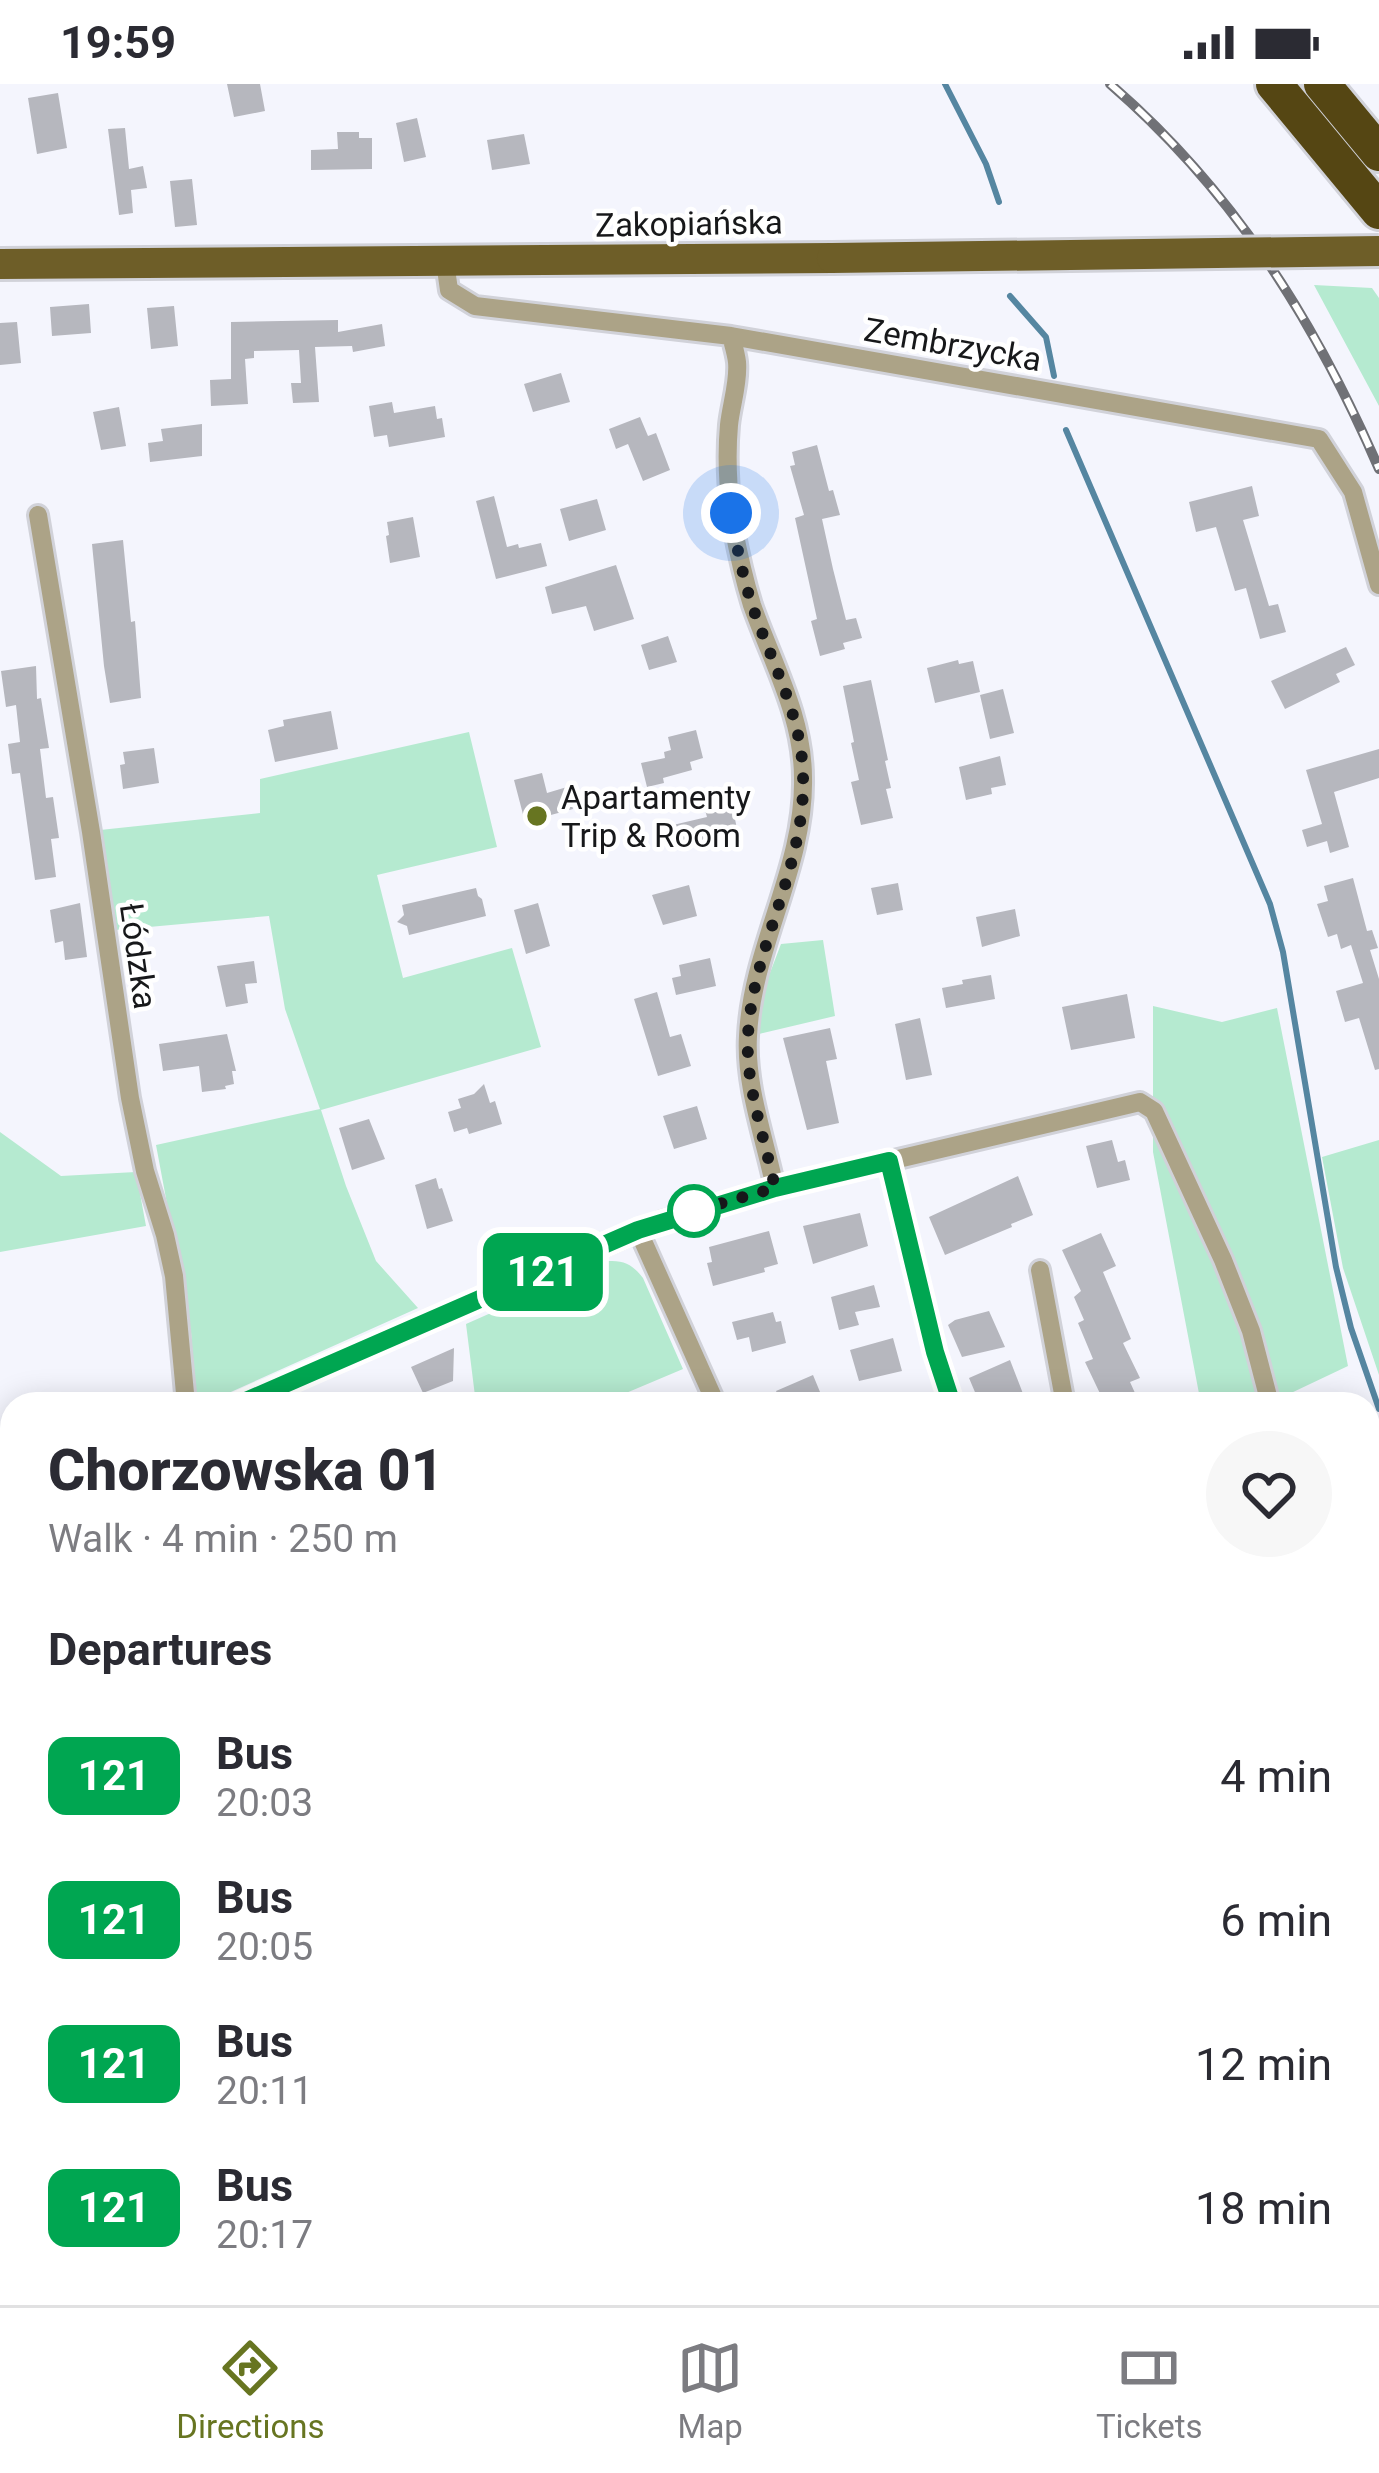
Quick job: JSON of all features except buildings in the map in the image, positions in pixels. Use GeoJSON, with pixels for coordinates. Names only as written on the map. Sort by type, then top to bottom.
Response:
{"type":"FeatureCollection","features":[{"type":"Feature","properties":{"kind":"highway"},"geometry":{"type":"LineString","coordinates":[[1274,84],[1379,211]]}},
{"type":"Feature","properties":{"kind":"highway"},"geometry":{"type":"LineString","coordinates":[[1322,84],[1379,153]]}},
{"type":"Feature","properties":{"kind":"main road","name":"Zakopiańska"},"geometry":{"type":"LineString","coordinates":[[0,264],[1379,251]]}},
{"type":"Feature","properties":{"kind":"street","name":"Zembrzycka"},"geometry":{"type":"LineString","coordinates":[[446,262],[449,290],[475,306],[731,335],[1319,439],[1353,492],[1379,585]]}},
{"type":"Feature","properties":{"kind":"street"},"geometry":{"type":"LineString","coordinates":[[731,335],[737,364],[727,478],[733,525],[751,601],[796,725],[803,776],[793,859],[767,939],[747,1037],[775,1188]]}},
{"type":"Feature","properties":{"kind":"street","name":"Łódzka"},"geometry":{"type":"LineString","coordinates":[[38,515],[130,1098],[174,1276],[184,1392]]}},
{"type":"Feature","properties":{"kind":"street"},"geometry":{"type":"LineString","coordinates":[[267,1392],[638,1230],[775,1188],[1140,1102],[1154,1111],[1223,1261],[1251,1331],[1267,1392]]}},
{"type":"Feature","properties":{"kind":"street"},"geometry":{"type":"LineString","coordinates":[[889,1161],[948,1392]]}},
{"type":"Feature","properties":{"kind":"street"},"geometry":{"type":"LineString","coordinates":[[638,1230],[711,1392]]}},
{"type":"Feature","properties":{"kind":"street"},"geometry":{"type":"LineString","coordinates":[[1040,1270],[1063,1392]]}},
{"type":"Feature","properties":{"kind":"green space"},"geometry":{"type":"Polygon","coordinates":[[[1314,285],[1372,288],[1379,298],[1379,406],[1314,285]]]}},
{"type":"Feature","properties":{"kind":"green space"},"geometry":{"type":"Polygon","coordinates":[[[469,732],[497,847],[377,875],[403,978],[512,948],[541,1047],[321,1110],[376,1261],[418,1308],[231,1392],[195,1392],[191,1332],[156,1145],[320,1109],[285,1009],[269,916],[116,930],[100,830],[260,813],[260,779],[469,732]]]}},
{"type":"Feature","properties":{"kind":"green space"},"geometry":{"type":"Polygon","coordinates":[[[823,940],[835,1016],[755,1035],[760,999],[781,944],[823,940]]]}},
{"type":"Feature","properties":{"kind":"green space"},"geometry":{"type":"Polygon","coordinates":[[[1153,1006],[1222,1022],[1277,1008],[1348,1366],[1293,1392],[1199,1392],[1153,1152],[1153,1006]]]}},
{"type":"Feature","properties":{"kind":"green space"},"geometry":{"type":"Polygon","coordinates":[[[0,1132],[61,1176],[136,1172],[146,1226],[0,1252],[0,1132]]]}},
{"type":"Feature","properties":{"kind":"green space"},"geometry":{"type":"Polygon","coordinates":[[[1379,1140],[1379,1375],[1343,1268],[1322,1157],[1379,1140]]]}},
{"type":"Feature","properties":{"kind":"green space"},"geometry":{"type":"Polygon","coordinates":[[[608,1261],[619,1261],[643,1278],[683,1369],[628,1392],[474,1392],[466,1324],[608,1261]]]}},
{"type":"Feature","properties":{"kind":"waterway"},"geometry":{"type":"LineString","coordinates":[[945,84],[986,164],[999,202]]}},
{"type":"Feature","properties":{"kind":"waterway"},"geometry":{"type":"LineString","coordinates":[[1010,296],[1046,337],[1054,376]]}},
{"type":"Feature","properties":{"kind":"waterway"},"geometry":{"type":"LineString","coordinates":[[1066,430],[1270,904],[1283,952],[1336,1267],[1373,1392]]}},
{"type":"Feature","properties":{"kind":"railway"},"geometry":{"type":"LineString","coordinates":[[1110,84],[1195,168],[1267,261],[1327,361],[1379,469]]}},
{"type":"Feature","properties":{"kind":"bus line","name":"121"},"geometry":{"type":"LineString","coordinates":[[267,1392],[638,1230],[775,1188],[889,1161],[947,1392]]}},
{"type":"Feature","properties":{"kind":"place","name":"Apartamenty Trip & Room"},"geometry":{"type":"Point","coordinates":[537,816]}},
{"type":"Feature","properties":{"kind":"route"},"geometry":{"type":"LineString","coordinates":[[694,1211],[687,1213],[775,1188],[747,1037],[802,808],[802,756],[796,725],[751,601],[731,513]]}}]}
